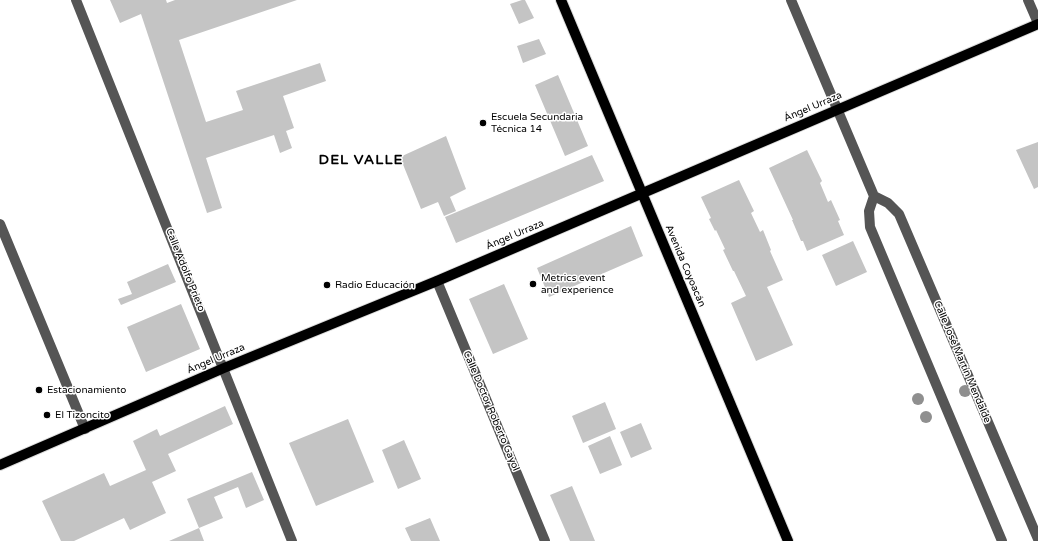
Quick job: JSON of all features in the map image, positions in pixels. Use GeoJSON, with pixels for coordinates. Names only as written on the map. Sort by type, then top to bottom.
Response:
{"type":"FeatureCollection","features":[{"type":"Feature","properties":{"kind":"main road","name":"Avenida Coyoacán"},"geometry":{"type":"LineString","coordinates":[[561,0],[788,541]]}},
{"type":"Feature","properties":{"kind":"main road","name":"Ángel Urraza"},"geometry":{"type":"LineString","coordinates":[[0,465],[224,368],[437,281],[1038,24]]}},
{"type":"Feature","properties":{"kind":"street","name":"Calle Adolfo Prieto"},"geometry":{"type":"LineString","coordinates":[[76,0],[292,541]]}},
{"type":"Feature","properties":{"kind":"street"},"geometry":{"type":"LineString","coordinates":[[791,0],[836,110],[874,196],[869,212],[870,227],[1002,541]]}},
{"type":"Feature","properties":{"kind":"street"},"geometry":{"type":"LineString","coordinates":[[1028,0],[1038,24]]}},
{"type":"Feature","properties":{"kind":"street","name":"Calle José Martín Mendalde"},"geometry":{"type":"LineString","coordinates":[[874,196],[888,203],[899,214],[1038,539]]}},
{"type":"Feature","properties":{"kind":"street"},"geometry":{"type":"LineString","coordinates":[[0,224],[85,429]]}},
{"type":"Feature","properties":{"kind":"street","name":"Calle Doctor Roberto Gayol"},"geometry":{"type":"LineString","coordinates":[[437,281],[545,541]]}},
{"type":"Feature","properties":{"kind":"building"},"geometry":{"type":"Polygon","coordinates":[[[110,0],[166,0],[167,3],[175,0],[297,0],[179,40],[206,122],[243,110],[236,91],[320,63],[326,81],[283,96],[294,128],[286,131],[292,148],[280,153],[274,135],[206,158],[222,208],[207,213],[141,14],[120,23],[110,0]]]}},
{"type":"Feature","properties":{"kind":"building"},"geometry":{"type":"Polygon","coordinates":[[[525,0],[534,18],[519,24],[510,4],[525,0]]]}},
{"type":"Feature","properties":{"kind":"building"},"geometry":{"type":"Polygon","coordinates":[[[539,39],[546,54],[523,63],[517,46],[539,39]]]}},
{"type":"Feature","properties":{"kind":"building"},"geometry":{"type":"Polygon","coordinates":[[[558,75],[588,146],[565,156],[535,85],[558,75]]]}},
{"type":"Feature","properties":{"kind":"building"},"geometry":{"type":"Polygon","coordinates":[[[446,136],[466,189],[450,197],[456,211],[444,216],[438,202],[421,209],[400,157],[446,136]]]}},
{"type":"Feature","properties":{"kind":"building"},"geometry":{"type":"Polygon","coordinates":[[[1038,142],[1038,187],[1034,189],[1016,150],[1038,142]]]}},
{"type":"Feature","properties":{"kind":"building"},"geometry":{"type":"Polygon","coordinates":[[[807,150],[822,181],[820,183],[828,202],[831,200],[840,220],[838,221],[844,235],[807,251],[803,241],[801,241],[769,168],[807,150]]]}},
{"type":"Feature","properties":{"kind":"building"},"geometry":{"type":"Polygon","coordinates":[[[592,155],[604,181],[456,243],[445,217],[592,155]]]}},
{"type":"Feature","properties":{"kind":"building"},"geometry":{"type":"Polygon","coordinates":[[[739,180],[754,211],[751,213],[760,232],[763,230],[771,250],[770,251],[783,280],[767,287],[793,345],[756,361],[731,303],[746,296],[723,250],[725,249],[709,219],[711,218],[701,197],[739,180]]]}},
{"type":"Feature","properties":{"kind":"building"},"geometry":{"type":"Polygon","coordinates":[[[631,226],[643,256],[549,297],[537,268],[631,226]]]}},
{"type":"Feature","properties":{"kind":"building"},"geometry":{"type":"Polygon","coordinates":[[[853,241],[867,272],[836,286],[822,255],[853,241]]]}},
{"type":"Feature","properties":{"kind":"building"},"geometry":{"type":"Polygon","coordinates":[[[168,264],[176,282],[121,305],[118,299],[132,294],[127,282],[168,264]]]}},
{"type":"Feature","properties":{"kind":"building"},"geometry":{"type":"Polygon","coordinates":[[[504,284],[528,339],[493,354],[469,299],[504,284]]]}},
{"type":"Feature","properties":{"kind":"building"},"geometry":{"type":"Polygon","coordinates":[[[181,304],[200,349],[146,372],[127,327],[181,304]]]}},
{"type":"Feature","properties":{"kind":"building"},"geometry":{"type":"Polygon","coordinates":[[[605,402],[616,429],[583,443],[572,416],[605,402]]]}},
{"type":"Feature","properties":{"kind":"building"},"geometry":{"type":"Polygon","coordinates":[[[225,406],[233,424],[168,454],[176,471],[152,482],[166,513],[130,530],[124,518],[74,541],[61,541],[42,501],[104,473],[110,486],[146,470],[133,441],[157,429],[160,436],[225,406]]]}},
{"type":"Feature","properties":{"kind":"building"},"geometry":{"type":"Polygon","coordinates":[[[348,419],[374,482],[316,506],[289,443],[348,419]]]}},
{"type":"Feature","properties":{"kind":"building"},"geometry":{"type":"Polygon","coordinates":[[[641,423],[652,449],[631,458],[620,432],[641,423]]]}},
{"type":"Feature","properties":{"kind":"building"},"geometry":{"type":"Polygon","coordinates":[[[610,436],[622,465],[600,474],[588,446],[610,436]]]}},
{"type":"Feature","properties":{"kind":"building"},"geometry":{"type":"Polygon","coordinates":[[[404,440],[421,479],[398,489],[382,450],[404,440]]]}},
{"type":"Feature","properties":{"kind":"building"},"geometry":{"type":"Polygon","coordinates":[[[252,472],[264,500],[246,508],[238,487],[214,497],[223,518],[199,528],[187,499],[252,472]]]}},
{"type":"Feature","properties":{"kind":"building"},"geometry":{"type":"Polygon","coordinates":[[[572,486],[595,541],[570,541],[550,495],[572,486]]]}},
{"type":"Feature","properties":{"kind":"building"},"geometry":{"type":"Polygon","coordinates":[[[430,518],[440,541],[411,541],[405,528],[430,518]]]}},
{"type":"Feature","properties":{"kind":"building"},"geometry":{"type":"Polygon","coordinates":[[[199,528],[204,541],[169,541],[199,528]]]}},
{"type":"Feature","properties":{"kind":"place","name":"Escuela Secundaria Técnica 14"},"geometry":{"type":"Point","coordinates":[483,123]}},
{"type":"Feature","properties":{"kind":"place","name":"Metrics event and experience"},"geometry":{"type":"Point","coordinates":[533,284]}},
{"type":"Feature","properties":{"kind":"place","name":"Radio Educación"},"geometry":{"type":"Point","coordinates":[327,285]}},
{"type":"Feature","properties":{"kind":"place","name":"Estacionamiento"},"geometry":{"type":"Point","coordinates":[39,390]}},
{"type":"Feature","properties":{"kind":"place","name":"El Tizoncito"},"geometry":{"type":"Point","coordinates":[47,415]}},
{"type":"Feature","properties":{"kind":"district","name":"DEL VALLE"},"geometry":{"type":"Point","coordinates":[361,160]}}]}
